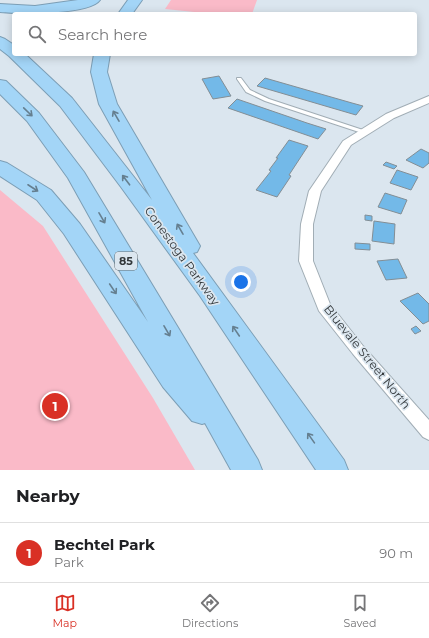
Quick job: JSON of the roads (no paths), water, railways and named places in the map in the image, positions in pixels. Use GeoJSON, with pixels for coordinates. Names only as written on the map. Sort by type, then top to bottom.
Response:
{"type":"FeatureCollection","features":[{"type":"Feature","properties":{"kind":"highway"},"geometry":{"type":"LineString","coordinates":[[0,8],[29,10],[56,8],[93,0]]}},
{"type":"Feature","properties":{"kind":"highway"},"geometry":{"type":"LineString","coordinates":[[127,12],[136,0]]}},
{"type":"Feature","properties":{"kind":"highway","name":"Conestoga Parkway"},"geometry":{"type":"LineString","coordinates":[[0,42],[12,51]]}},
{"type":"Feature","properties":{"kind":"highway","name":"Conestoga Parkway"},"geometry":{"type":"LineString","coordinates":[[18,56],[66,102],[208,290],[333,470]]}},
{"type":"Feature","properties":{"kind":"highway"},"geometry":{"type":"LineString","coordinates":[[102,56],[100,72],[108,104],[186,239],[208,290]]}},
{"type":"Feature","properties":{"kind":"highway","name":"85"},"geometry":{"type":"LineString","coordinates":[[0,85],[33,117],[77,176],[241,460]]}},
{"type":"Feature","properties":{"kind":"highway"},"geometry":{"type":"LineString","coordinates":[[0,167],[44,195],[72,229],[174,379],[241,460]]}},
{"type":"Feature","properties":{"kind":"street","name":"Bluevale Street North"},"geometry":{"type":"LineString","coordinates":[[429,99],[390,116],[347,143],[315,191],[307,224],[306,261],[324,307],[358,350],[429,432]]}},
{"type":"Feature","properties":{"kind":"lane"},"geometry":{"type":"LineString","coordinates":[[239,79],[248,91],[266,100],[364,132]]}},
{"type":"Feature","properties":{"kind":"place","name":"Bechtel Park"},"geometry":{"type":"Point","coordinates":[55,406]}}]}
